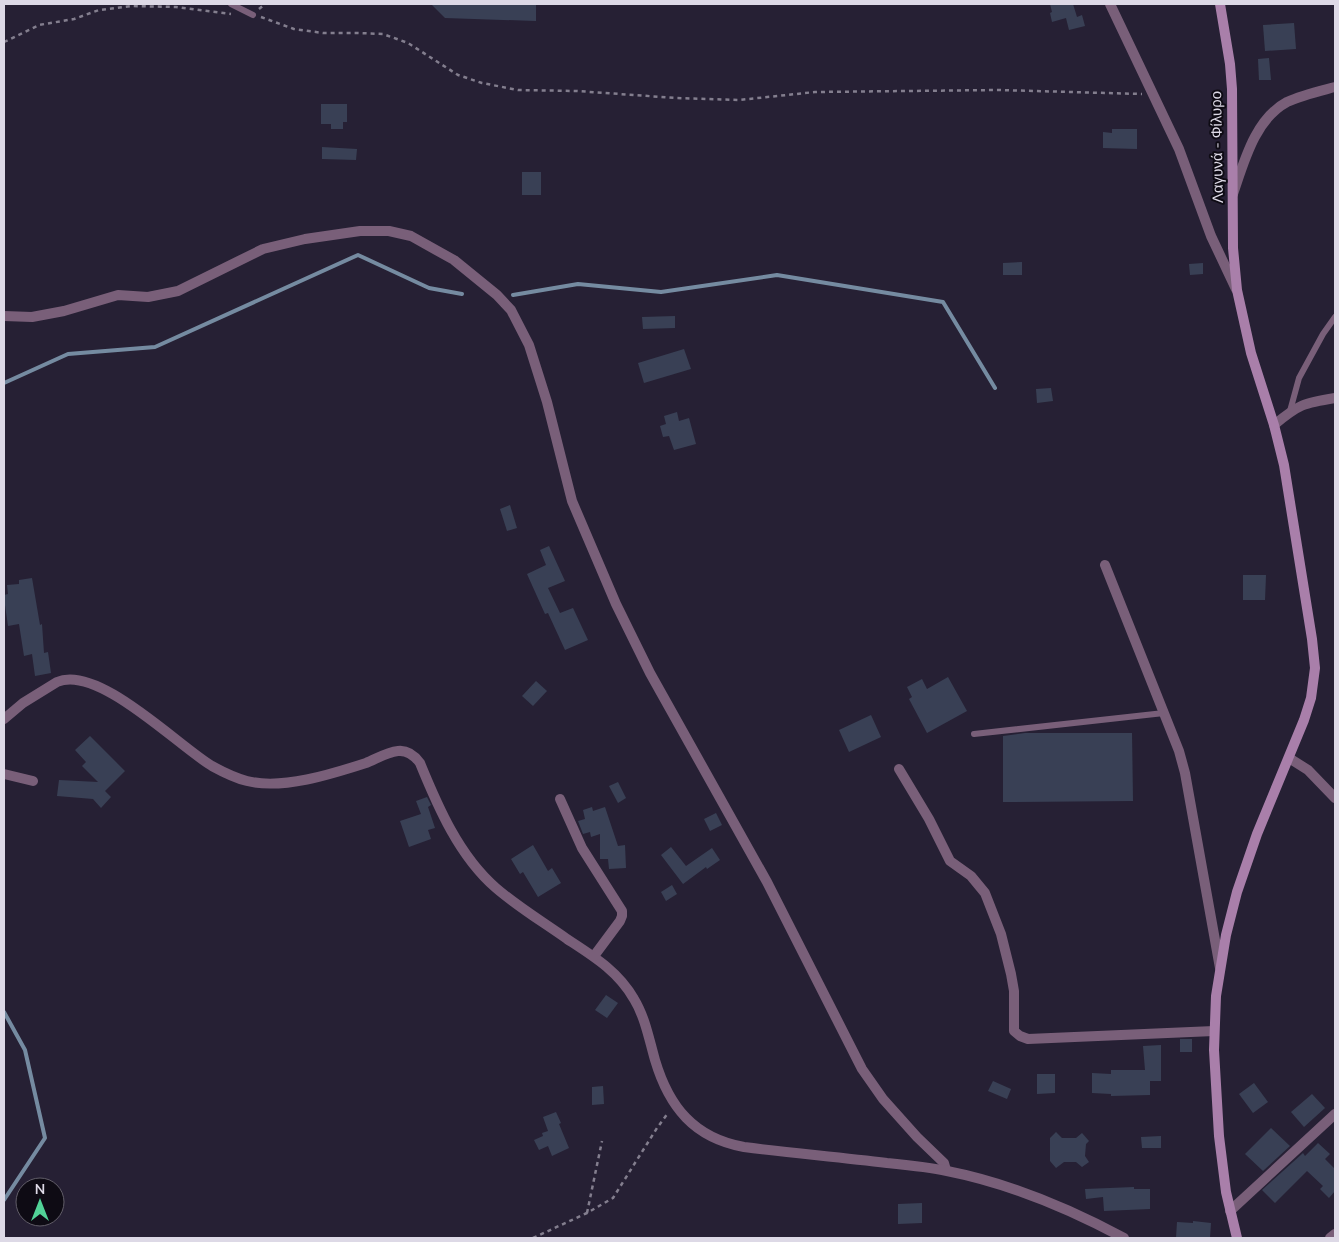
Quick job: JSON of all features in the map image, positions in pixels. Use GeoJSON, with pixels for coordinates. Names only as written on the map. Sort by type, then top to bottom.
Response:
{"type":"FeatureCollection","features":[{"type":"Feature","properties":{"kind":"street"},"geometry":{"type":"LineString","coordinates":[[1110,4],[1179,149],[1211,236],[1236,290]]}},
{"type":"Feature","properties":{"kind":"street","name":"Λαγυνά - Φίλυρο"},"geometry":{"type":"LineString","coordinates":[[1220,4],[1230,72],[1236,290],[1251,352],[1274,424],[1284,465],[1314,658],[1311,698],[1304,720],[1257,834],[1237,892],[1226,935],[1216,996],[1214,1031],[1219,1136],[1223,1173],[1237,1238]]}},
{"type":"Feature","properties":{"kind":"street"},"geometry":{"type":"LineString","coordinates":[[1232,197],[1250,147],[1267,119],[1286,103],[1335,87]]}},
{"type":"Feature","properties":{"kind":"street"},"geometry":{"type":"LineString","coordinates":[[4,316],[32,316],[64,311],[118,295],[148,298],[178,291],[263,249],[305,239],[368,231],[400,233],[422,242],[454,260],[497,295],[515,317],[529,345],[547,402],[572,500],[616,604],[650,673],[767,882],[862,1069],[883,1099],[917,1137],[944,1163],[946,1170]]}},
{"type":"Feature","properties":{"kind":"street"},"geometry":{"type":"LineString","coordinates":[[1274,424],[1300,405],[1335,398]]}},
{"type":"Feature","properties":{"kind":"street"},"geometry":{"type":"LineString","coordinates":[[1105,565],[1179,751],[1185,774],[1220,969]]}},
{"type":"Feature","properties":{"kind":"street"},"geometry":{"type":"LineString","coordinates":[[4,719],[12,711],[47,688],[62,680],[76,680],[95,686],[120,699],[212,766],[247,781],[282,783],[316,777],[393,752],[408,752],[420,762],[442,813],[467,856],[478,870],[502,893],[594,956],[615,974],[634,999],[644,1023],[658,1070],[675,1104],[695,1128],[726,1144],[946,1170],[1037,1198],[1089,1220],[1124,1238]]}},
{"type":"Feature","properties":{"kind":"street"},"geometry":{"type":"LineString","coordinates":[[1288,758],[1308,770],[1335,798]]}},
{"type":"Feature","properties":{"kind":"street"},"geometry":{"type":"LineString","coordinates":[[899,769],[929,819],[950,861],[972,876],[985,893],[1001,934],[1012,974],[1014,991],[1013,1024],[1014,1031],[1020,1036],[1028,1039],[1214,1031]]}},
{"type":"Feature","properties":{"kind":"street"},"geometry":{"type":"LineString","coordinates":[[4,774],[33,781]]}},
{"type":"Feature","properties":{"kind":"street"},"geometry":{"type":"LineString","coordinates":[[560,799],[582,848],[622,911],[620,921],[594,956]]}},
{"type":"Feature","properties":{"kind":"street"},"geometry":{"type":"LineString","coordinates":[[1230,1211],[1335,1114]]}},
{"type":"Feature","properties":{"kind":"street"},"geometry":{"type":"LineString","coordinates":[[1330,1238],[1335,1234]]}},
{"type":"Feature","properties":{"kind":"lane"},"geometry":{"type":"LineString","coordinates":[[231,4],[253,15]]}},
{"type":"Feature","properties":{"kind":"lane"},"geometry":{"type":"LineString","coordinates":[[1290,411],[1299,378],[1323,334],[1335,317]]}},
{"type":"Feature","properties":{"kind":"lane"},"geometry":{"type":"LineString","coordinates":[[974,734],[1164,713]]}},
{"type":"Feature","properties":{"kind":"path"},"geometry":{"type":"LineString","coordinates":[[4,42],[39,25],[74,19],[99,10],[132,6],[176,7],[238,15],[253,15],[294,29],[323,33],[383,34],[408,43],[458,75],[482,83],[518,90],[577,90],[676,98],[740,100],[815,92],[999,90],[1154,94]]}},
{"type":"Feature","properties":{"kind":"path"},"geometry":{"type":"LineString","coordinates":[[533,1238],[587,1214],[614,1198],[657,1128],[675,1104]]}},
{"type":"Feature","properties":{"kind":"path"},"geometry":{"type":"LineString","coordinates":[[587,1214],[602,1141]]}},
{"type":"Feature","properties":{"kind":"building"},"geometry":{"type":"Polygon","coordinates":[[[431,4],[536,4],[536,21],[445,18],[431,4]]]}},
{"type":"Feature","properties":{"kind":"building"},"geometry":{"type":"Polygon","coordinates":[[[1050,4],[1073,4],[1077,17],[1082,15],[1085,26],[1069,30],[1066,18],[1052,22],[1050,4]]]}},
{"type":"Feature","properties":{"kind":"building"},"geometry":{"type":"Polygon","coordinates":[[[1294,23],[1296,49],[1265,51],[1263,25],[1294,23]]]}},
{"type":"Feature","properties":{"kind":"building"},"geometry":{"type":"Polygon","coordinates":[[[1269,58],[1271,80],[1259,80],[1258,59],[1269,58]]]}},
{"type":"Feature","properties":{"kind":"building"},"geometry":{"type":"Polygon","coordinates":[[[321,104],[347,104],[347,122],[343,122],[343,129],[331,129],[331,124],[321,124],[321,104]]]}},
{"type":"Feature","properties":{"kind":"building"},"geometry":{"type":"Polygon","coordinates":[[[1112,129],[1137,129],[1137,149],[1103,148],[1103,132],[1112,133],[1112,129]]]}},
{"type":"Feature","properties":{"kind":"building"},"geometry":{"type":"Polygon","coordinates":[[[322,147],[357,149],[356,160],[322,159],[322,147]]]}},
{"type":"Feature","properties":{"kind":"building"},"geometry":{"type":"Polygon","coordinates":[[[522,172],[541,172],[541,195],[522,195],[522,172]]]}},
{"type":"Feature","properties":{"kind":"building"},"geometry":{"type":"Polygon","coordinates":[[[1022,262],[1022,275],[1003,275],[1003,263],[1022,262]]]}},
{"type":"Feature","properties":{"kind":"building"},"geometry":{"type":"Polygon","coordinates":[[[1203,263],[1203,274],[1190,275],[1189,264],[1203,263]]]}},
{"type":"Feature","properties":{"kind":"building"},"geometry":{"type":"Polygon","coordinates":[[[675,316],[675,328],[643,329],[642,317],[675,316]]]}},
{"type":"Feature","properties":{"kind":"building"},"geometry":{"type":"Polygon","coordinates":[[[684,349],[691,369],[644,383],[638,363],[684,349]]]}},
{"type":"Feature","properties":{"kind":"building"},"geometry":{"type":"Polygon","coordinates":[[[1051,388],[1053,401],[1037,403],[1036,389],[1051,388]]]}},
{"type":"Feature","properties":{"kind":"building"},"geometry":{"type":"Polygon","coordinates":[[[677,412],[679,421],[689,418],[696,444],[674,450],[669,436],[663,437],[660,426],[666,424],[664,416],[677,412]]]}},
{"type":"Feature","properties":{"kind":"building"},"geometry":{"type":"Polygon","coordinates":[[[510,505],[517,528],[507,531],[500,509],[510,505]]]}},
{"type":"Feature","properties":{"kind":"building"},"geometry":{"type":"Polygon","coordinates":[[[549,546],[565,581],[548,588],[560,613],[573,608],[588,640],[565,650],[548,613],[545,614],[527,574],[546,565],[540,550],[549,546]]]}},
{"type":"Feature","properties":{"kind":"building"},"geometry":{"type":"Polygon","coordinates":[[[1243,575],[1266,575],[1265,600],[1243,600],[1243,575]]]}},
{"type":"Feature","properties":{"kind":"building"},"geometry":{"type":"Polygon","coordinates":[[[32,578],[40,625],[42,624],[44,653],[48,652],[51,673],[35,676],[32,654],[24,656],[19,624],[8,626],[4,598],[4,595],[8,594],[7,585],[19,584],[19,580],[32,578]]]}},
{"type":"Feature","properties":{"kind":"building"},"geometry":{"type":"Polygon","coordinates":[[[948,677],[967,711],[927,733],[909,699],[912,697],[907,687],[922,679],[927,689],[948,677]]]}},
{"type":"Feature","properties":{"kind":"building"},"geometry":{"type":"Polygon","coordinates":[[[536,681],[547,691],[533,706],[522,696],[536,681]]]}},
{"type":"Feature","properties":{"kind":"building"},"geometry":{"type":"Polygon","coordinates":[[[871,715],[881,737],[849,752],[839,730],[871,715]]]}},
{"type":"Feature","properties":{"kind":"building"},"geometry":{"type":"Polygon","coordinates":[[[1025,733],[1132,733],[1133,801],[1003,802],[1003,736],[1025,733]]]}},
{"type":"Feature","properties":{"kind":"building"},"geometry":{"type":"Polygon","coordinates":[[[90,736],[125,771],[105,791],[111,797],[101,808],[93,799],[57,796],[59,780],[98,782],[82,766],[86,762],[75,750],[90,736]]]}},
{"type":"Feature","properties":{"kind":"building"},"geometry":{"type":"Polygon","coordinates":[[[618,782],[626,798],[618,803],[609,786],[618,782]]]}},
{"type":"Feature","properties":{"kind":"building"},"geometry":{"type":"Polygon","coordinates":[[[427,797],[431,805],[428,807],[435,828],[428,830],[431,839],[409,847],[400,821],[421,814],[416,801],[427,797]]]}},
{"type":"Feature","properties":{"kind":"building"},"geometry":{"type":"Polygon","coordinates":[[[592,807],[593,811],[605,807],[618,846],[625,845],[626,868],[609,869],[608,859],[600,859],[600,834],[591,837],[590,832],[583,834],[578,821],[585,819],[583,810],[592,807]]]}},
{"type":"Feature","properties":{"kind":"building"},"geometry":{"type":"Polygon","coordinates":[[[716,813],[722,825],[710,831],[704,819],[716,813]]]}},
{"type":"Feature","properties":{"kind":"building"},"geometry":{"type":"Polygon","coordinates":[[[533,845],[548,871],[552,868],[561,883],[538,897],[523,872],[520,874],[511,859],[533,845]]]}},
{"type":"Feature","properties":{"kind":"building"},"geometry":{"type":"Polygon","coordinates":[[[671,847],[686,866],[712,848],[720,860],[707,869],[706,867],[683,884],[661,855],[671,847]]]}},
{"type":"Feature","properties":{"kind":"building"},"geometry":{"type":"Polygon","coordinates":[[[672,885],[677,894],[666,901],[661,892],[672,885]]]}},
{"type":"Feature","properties":{"kind":"building"},"geometry":{"type":"Polygon","coordinates":[[[606,995],[618,1003],[607,1018],[595,1010],[606,995]]]}},
{"type":"Feature","properties":{"kind":"building"},"geometry":{"type":"Polygon","coordinates":[[[1180,1039],[1192,1039],[1192,1052],[1180,1052],[1180,1039]]]}},
{"type":"Feature","properties":{"kind":"building"},"geometry":{"type":"Polygon","coordinates":[[[1161,1045],[1161,1081],[1150,1081],[1150,1095],[1111,1096],[1111,1094],[1092,1093],[1092,1073],[1111,1074],[1111,1070],[1145,1070],[1143,1046],[1161,1045]]]}},
{"type":"Feature","properties":{"kind":"building"},"geometry":{"type":"Polygon","coordinates":[[[1037,1074],[1055,1074],[1055,1093],[1037,1094],[1037,1074]]]}},
{"type":"Feature","properties":{"kind":"building"},"geometry":{"type":"Polygon","coordinates":[[[993,1081],[1011,1089],[1007,1099],[988,1091],[993,1081]]]}},
{"type":"Feature","properties":{"kind":"building"},"geometry":{"type":"Polygon","coordinates":[[[1254,1083],[1268,1102],[1253,1113],[1239,1094],[1254,1083]]]}},
{"type":"Feature","properties":{"kind":"building"},"geometry":{"type":"Polygon","coordinates":[[[603,1086],[604,1104],[592,1105],[592,1087],[603,1086]]]}},
{"type":"Feature","properties":{"kind":"building"},"geometry":{"type":"Polygon","coordinates":[[[1312,1094],[1325,1108],[1304,1127],[1291,1112],[1312,1094]]]}},
{"type":"Feature","properties":{"kind":"building"},"geometry":{"type":"Polygon","coordinates":[[[556,1112],[569,1148],[552,1156],[548,1146],[539,1150],[534,1140],[543,1136],[542,1133],[548,1131],[543,1117],[556,1112]]]}},
{"type":"Feature","properties":{"kind":"building"},"geometry":{"type":"Polygon","coordinates":[[[1271,1128],[1290,1146],[1263,1171],[1245,1154],[1271,1128]]]}},
{"type":"Feature","properties":{"kind":"building"},"geometry":{"type":"Polygon","coordinates":[[[1056,1132],[1062,1138],[1076,1138],[1082,1133],[1089,1141],[1086,1144],[1085,1156],[1089,1162],[1082,1167],[1076,1162],[1064,1162],[1056,1168],[1050,1161],[1050,1138],[1056,1132]]]}},
{"type":"Feature","properties":{"kind":"building"},"geometry":{"type":"Polygon","coordinates":[[[1161,1136],[1161,1148],[1142,1148],[1141,1137],[1161,1136]]]}},
{"type":"Feature","properties":{"kind":"building"},"geometry":{"type":"Polygon","coordinates":[[[1318,1143],[1330,1154],[1325,1159],[1335,1169],[1335,1191],[1329,1198],[1320,1189],[1323,1186],[1307,1171],[1275,1203],[1262,1190],[1303,1153],[1305,1156],[1318,1143]]]}},
{"type":"Feature","properties":{"kind":"building"},"geometry":{"type":"Polygon","coordinates":[[[1134,1187],[1134,1189],[1150,1189],[1150,1209],[1104,1211],[1103,1197],[1086,1199],[1085,1189],[1134,1187]]]}},
{"type":"Feature","properties":{"kind":"building"},"geometry":{"type":"Polygon","coordinates":[[[922,1203],[922,1223],[898,1224],[898,1204],[922,1203]]]}},
{"type":"Feature","properties":{"kind":"building"},"geometry":{"type":"Polygon","coordinates":[[[1193,1221],[1211,1223],[1210,1238],[1176,1238],[1177,1222],[1193,1223],[1193,1221]]]}},
{"type":"Feature","properties":{"kind":"waterway"},"geometry":{"type":"LineString","coordinates":[[4,383],[68,354],[155,347],[358,255],[429,288],[462,294]]}},
{"type":"Feature","properties":{"kind":"waterway"},"geometry":{"type":"LineString","coordinates":[[513,295],[578,284],[661,292],[777,275],[943,302],[995,388]]}},
{"type":"Feature","properties":{"kind":"waterway"},"geometry":{"type":"LineString","coordinates":[[4,1012],[25,1050],[45,1138],[4,1200]]}}]}
